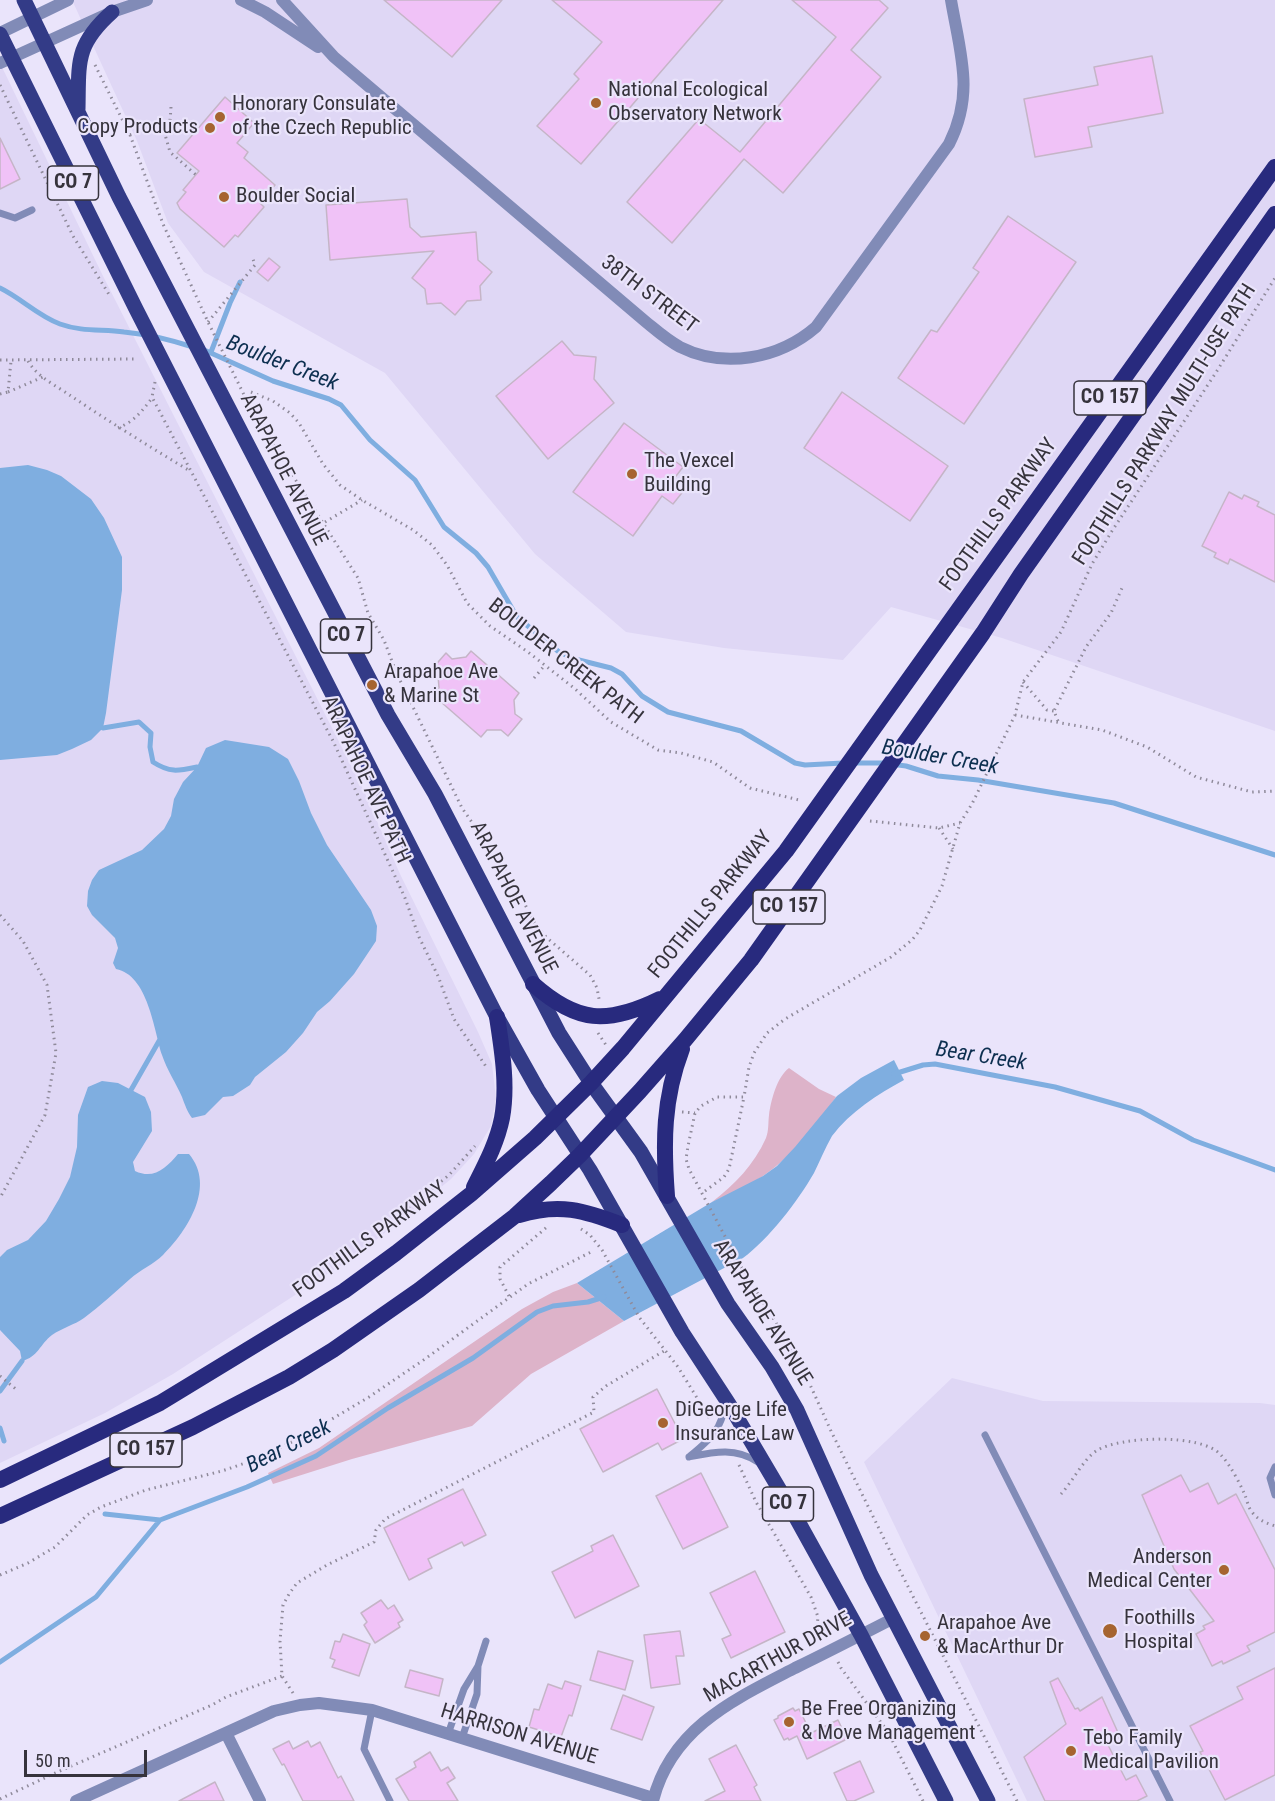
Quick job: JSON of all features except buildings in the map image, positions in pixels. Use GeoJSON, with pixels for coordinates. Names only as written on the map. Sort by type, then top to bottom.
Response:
{"type":"FeatureCollection","features":[{"type":"Feature","properties":{"kind":"highway","name":"FOOTHILLS PARKWAY"},"geometry":{"type":"LineString","coordinates":[[0,1480],[147,1410],[240,1356],[364,1277],[471,1194],[556,1118],[591,1083],[786,851],[1275,167]]}},
{"type":"Feature","properties":{"kind":"highway","name":"CO 157"},"geometry":{"type":"LineString","coordinates":[[0,1516],[194,1427],[289,1377],[333,1350],[390,1311],[515,1216],[580,1155],[685,1040],[751,960],[983,633],[1021,574],[1275,214]]}},
{"type":"Feature","properties":{"kind":"highway"},"geometry":{"type":"LineString","coordinates":[[533,984],[559,1005],[577,1013],[598,1016],[630,1012],[666,996]]}},
{"type":"Feature","properties":{"kind":"highway"},"geometry":{"type":"LineString","coordinates":[[471,1194],[494,1143],[503,1108],[504,1070],[497,1017]]}},
{"type":"Feature","properties":{"kind":"highway"},"geometry":{"type":"LineString","coordinates":[[667,1196],[664,1152],[665,1120],[672,1080],[685,1040]]}},
{"type":"Feature","properties":{"kind":"highway"},"geometry":{"type":"LineString","coordinates":[[515,1216],[539,1209],[567,1208],[587,1212],[622,1225]]}},
{"type":"Feature","properties":{"kind":"main road","name":"ARAPAHOE AVENUE"},"geometry":{"type":"LineString","coordinates":[[24,0],[220,393],[388,716],[435,794],[560,1033],[591,1083],[641,1152],[713,1278],[772,1367],[801,1418],[855,1541],[988,1801]]}},
{"type":"Feature","properties":{"kind":"main road"},"geometry":{"type":"LineString","coordinates":[[78,112],[78,75],[81,53],[91,33],[112,12]]}},
{"type":"Feature","properties":{"kind":"main road","name":"CO 7"},"geometry":{"type":"LineString","coordinates":[[0,33],[6,60],[266,561],[497,1017],[622,1225],[666,1303],[767,1467],[861,1635],[946,1801]]}},
{"type":"Feature","properties":{"kind":"street"},"geometry":{"type":"LineString","coordinates":[[0,33],[69,0]]}},
{"type":"Feature","properties":{"kind":"street"},"geometry":{"type":"LineString","coordinates":[[6,60],[112,12],[147,0]]}},
{"type":"Feature","properties":{"kind":"street","name":"38TH STREET"},"geometry":{"type":"LineString","coordinates":[[241,0],[265,12],[334,57],[667,339],[703,356],[740,359],[755,357],[784,347],[816,327],[949,144],[960,120],[964,83],[951,0]]}},
{"type":"Feature","properties":{"kind":"street","name":"38TH STREET"},"geometry":{"type":"LineString","coordinates":[[282,0],[334,57]]}},
{"type":"Feature","properties":{"kind":"street","name":"MACARTHUR DRIVE"},"geometry":{"type":"LineString","coordinates":[[653,1799],[673,1756],[691,1733],[711,1715],[741,1696],[894,1618]]}},
{"type":"Feature","properties":{"kind":"street","name":"HARRISON AVENUE"},"geometry":{"type":"LineString","coordinates":[[76,1801],[274,1711],[318,1703],[372,1710],[653,1799]]}},
{"type":"Feature","properties":{"kind":"street"},"geometry":{"type":"LineString","coordinates":[[226,1733],[260,1801]]}},
{"type":"Feature","properties":{"kind":"lane"},"geometry":{"type":"LineString","coordinates":[[0,213],[15,218],[32,210]]}},
{"type":"Feature","properties":{"kind":"lane"},"geometry":{"type":"LineString","coordinates":[[726,1400],[723,1418],[717,1431],[689,1457],[730,1451],[748,1456],[767,1467]]}},
{"type":"Feature","properties":{"kind":"lane"},"geometry":{"type":"LineString","coordinates":[[985,1435],[1170,1801]]}},
{"type":"Feature","properties":{"kind":"lane"},"geometry":{"type":"LineString","coordinates":[[1275,1467],[1270,1479],[1275,1495]]}},
{"type":"Feature","properties":{"kind":"lane"},"geometry":{"type":"LineString","coordinates":[[448,1734],[464,1689],[478,1666],[486,1641]]}},
{"type":"Feature","properties":{"kind":"lane"},"geometry":{"type":"LineString","coordinates":[[462,1738],[477,1694],[478,1666]]}},
{"type":"Feature","properties":{"kind":"lane"},"geometry":{"type":"LineString","coordinates":[[372,1710],[364,1749],[390,1801]]}},
{"type":"Feature","properties":{"kind":"path"},"geometry":{"type":"LineString","coordinates":[[81,53],[92,58],[130,135],[163,224],[208,323],[253,413],[358,578],[368,614],[384,640],[396,672],[462,808],[513,881],[534,922],[546,937],[594,981],[599,995],[598,1016]]}},
{"type":"Feature","properties":{"kind":"path"},"geometry":{"type":"LineString","coordinates":[[0,85],[73,236],[110,295]]}},
{"type":"Feature","properties":{"kind":"path"},"geometry":{"type":"LineString","coordinates":[[130,135],[170,121],[171,107]]}},
{"type":"Feature","properties":{"kind":"path"},"geometry":{"type":"LineString","coordinates":[[162,124],[170,152],[196,175]]}},
{"type":"Feature","properties":{"kind":"path"},"geometry":{"type":"LineString","coordinates":[[208,323],[255,265],[252,256]]}},
{"type":"Feature","properties":{"kind":"path","name":"FOOTHILLS PARKWAY MULTI-USE PATH"},"geometry":{"type":"LineString","coordinates":[[960,823],[972,804],[1015,715],[1023,682],[1061,632],[1092,564],[1275,278]]}},
{"type":"Feature","properties":{"kind":"path"},"geometry":{"type":"LineString","coordinates":[[0,360],[135,359]]}},
{"type":"Feature","properties":{"kind":"path"},"geometry":{"type":"LineString","coordinates":[[8,392],[11,361]]}},
{"type":"Feature","properties":{"kind":"path"},"geometry":{"type":"LineString","coordinates":[[28,361],[31,367],[43,377],[118,428],[191,472]]}},
{"type":"Feature","properties":{"kind":"path"},"geometry":{"type":"LineString","coordinates":[[0,394],[43,377]]}},
{"type":"Feature","properties":{"kind":"path"},"geometry":{"type":"LineString","coordinates":[[118,428],[129,424],[137,417],[152,397],[156,384]]}},
{"type":"Feature","properties":{"kind":"path","name":"BOULDER CREEK PATH"},"geometry":{"type":"LineString","coordinates":[[251,392],[273,400],[290,413],[299,423],[323,464],[340,485],[432,545],[447,565],[467,603],[490,626],[574,688],[611,722],[658,750],[681,753],[713,762],[750,788],[799,800]]}},
{"type":"Feature","properties":{"kind":"path","name":"ARAPAHOE AVE PATH"},"geometry":{"type":"LineString","coordinates":[[152,397],[333,741],[405,898],[418,937],[438,976],[454,1019],[489,1073]]}},
{"type":"Feature","properties":{"kind":"path"},"geometry":{"type":"LineString","coordinates":[[324,523],[362,500]]}},
{"type":"Feature","properties":{"kind":"path"},"geometry":{"type":"LineString","coordinates":[[1058,722],[1054,711],[1086,647],[1111,613],[1122,588]]}},
{"type":"Feature","properties":{"kind":"path"},"geometry":{"type":"LineString","coordinates":[[534,678],[545,665]]}},
{"type":"Feature","properties":{"kind":"path"},"geometry":{"type":"LineString","coordinates":[[1023,682],[1047,710],[1054,711]]}},
{"type":"Feature","properties":{"kind":"path"},"geometry":{"type":"LineString","coordinates":[[1015,715],[1102,730],[1147,747],[1196,777],[1252,792],[1275,791]]}},
{"type":"Feature","properties":{"kind":"path"},"geometry":{"type":"LineString","coordinates":[[705,1191],[724,1177],[729,1169],[748,1067],[767,1033],[785,1019],[891,957],[912,940],[928,917],[960,823],[939,828],[866,821]]}},
{"type":"Feature","properties":{"kind":"path"},"geometry":{"type":"LineString","coordinates":[[939,828],[953,849]]}},
{"type":"Feature","properties":{"kind":"path"},"geometry":{"type":"LineString","coordinates":[[0,915],[23,941],[48,985],[56,1053],[45,1115],[0,1198]]}},
{"type":"Feature","properties":{"kind":"path"},"geometry":{"type":"LineString","coordinates":[[744,1097],[717,1097],[701,1106],[695,1113],[686,1159],[693,1180],[743,1270],[798,1358],[831,1431],[1017,1801]]}},
{"type":"Feature","properties":{"kind":"path"},"geometry":{"type":"LineString","coordinates":[[390,1223],[449,1174],[477,1143]]}},
{"type":"Feature","properties":{"kind":"path"},"geometry":{"type":"LineString","coordinates":[[509,1296],[500,1279],[500,1267],[541,1230],[552,1224]]}},
{"type":"Feature","properties":{"kind":"path"},"geometry":{"type":"LineString","coordinates":[[576,1226],[595,1241],[607,1257],[639,1317],[678,1367],[717,1431]]}},
{"type":"Feature","properties":{"kind":"path"},"geometry":{"type":"LineString","coordinates":[[0,1575],[28,1563],[55,1547],[87,1515],[101,1507],[146,1490],[222,1471],[254,1460],[300,1438],[369,1397],[415,1366],[509,1296],[548,1272],[594,1251]]}},
{"type":"Feature","properties":{"kind":"path"},"geometry":{"type":"LineString","coordinates":[[300,1705],[282,1676],[280,1641],[283,1605],[297,1583],[374,1542],[376,1530],[385,1519],[594,1412],[593,1397],[606,1386],[664,1351]]}},
{"type":"Feature","properties":{"kind":"path"},"geometry":{"type":"LineString","coordinates":[[0,1376],[16,1390]]}},
{"type":"Feature","properties":{"kind":"path"},"geometry":{"type":"LineString","coordinates":[[1062,1494],[1084,1462],[1100,1449],[1154,1440],[1193,1442],[1220,1453],[1245,1494],[1251,1511],[1263,1522],[1275,1526]]}},
{"type":"Feature","properties":{"kind":"path"},"geometry":{"type":"LineString","coordinates":[[730,1451],[756,1502],[811,1597],[818,1617],[818,1627],[833,1650],[841,1668],[888,1732],[923,1801]]}},
{"type":"Feature","properties":{"kind":"path"},"geometry":{"type":"LineString","coordinates":[[0,1799],[202,1710],[226,1697],[282,1676]]}},
{"type":"Feature","properties":{"kind":"shaded area"},"geometry":{"type":"Polygon","coordinates":[[[72,0],[1275,0],[1275,731],[1002,638],[891,607],[843,660],[724,648],[626,632],[535,554],[385,373],[204,272],[168,223],[137,141],[72,0]]]}},
{"type":"Feature","properties":{"kind":"shaded area"},"geometry":{"type":"Polygon","coordinates":[[[0,63],[102,274],[364,791],[400,874],[492,1064],[496,1099],[491,1126],[474,1154],[451,1179],[360,1253],[173,1374],[105,1413],[0,1463],[0,63]]]}},
{"type":"Feature","properties":{"kind":"shaded area"},"geometry":{"type":"Polygon","coordinates":[[[789,1068],[819,1089],[836,1097],[803,1140],[784,1160],[751,1184],[712,1202],[743,1173],[756,1157],[767,1135],[775,1089],[789,1068]]]}},
{"type":"Feature","properties":{"kind":"shaded area"},"geometry":{"type":"Polygon","coordinates":[[[577,1283],[624,1321],[531,1374],[472,1426],[352,1459],[273,1484],[268,1473],[319,1448],[522,1309],[553,1292],[577,1283]]]}},
{"type":"Feature","properties":{"kind":"shaded area","name":"Foothills Hospital"},"geometry":{"type":"Polygon","coordinates":[[[952,1378],[1043,1401],[1275,1405],[1275,1801],[1027,1801],[864,1462],[952,1378]]]}},
{"type":"Feature","properties":{"kind":"water"},"geometry":{"type":"Polygon","coordinates":[[[28,465],[61,476],[91,499],[104,518],[122,557],[122,590],[103,728],[91,740],[57,755],[0,760],[0,468],[28,465]]]}},
{"type":"Feature","properties":{"kind":"water"},"geometry":{"type":"Polygon","coordinates":[[[225,740],[269,747],[288,759],[327,845],[371,910],[377,926],[376,941],[354,974],[317,1012],[286,1052],[255,1077],[250,1085],[233,1096],[223,1097],[205,1115],[192,1118],[164,1061],[143,992],[127,973],[116,969],[113,963],[118,948],[115,938],[92,915],[87,906],[88,891],[99,870],[142,850],[164,829],[171,816],[174,799],[183,782],[197,767],[206,748],[225,740]]]}},
{"type":"Feature","properties":{"kind":"water"},"geometry":{"type":"Polygon","coordinates":[[[894,1060],[904,1080],[865,1104],[839,1127],[829,1141],[800,1196],[772,1231],[743,1258],[624,1321],[577,1283],[712,1202],[763,1176],[777,1166],[795,1147],[837,1096],[861,1078],[894,1060]]]}},
{"type":"Feature","properties":{"kind":"water"},"geometry":{"type":"Polygon","coordinates":[[[102,1081],[118,1083],[145,1097],[151,1112],[152,1131],[133,1162],[135,1171],[154,1173],[164,1168],[178,1154],[189,1154],[197,1167],[200,1180],[196,1207],[181,1233],[159,1258],[84,1318],[52,1335],[35,1353],[22,1361],[20,1351],[0,1330],[0,1257],[7,1250],[28,1240],[46,1221],[59,1199],[70,1177],[77,1147],[78,1115],[88,1087],[102,1081]]]}},
{"type":"Feature","properties":{"kind":"waterway"},"geometry":{"type":"LineString","coordinates":[[211,352],[240,282]]}},
{"type":"Feature","properties":{"kind":"waterway","name":"Boulder Creek"},"geometry":{"type":"LineString","coordinates":[[0,288],[44,316],[68,327],[141,334],[193,347]]}},
{"type":"Feature","properties":{"kind":"waterway","name":"Boulder Creek"},"geometry":{"type":"LineString","coordinates":[[202,349],[273,381],[341,405],[370,440],[415,480],[444,527],[476,553],[488,567],[517,617],[559,652],[575,659],[611,668],[622,674],[642,696],[668,712],[741,731],[795,763],[805,765],[843,763]]}},
{"type":"Feature","properties":{"kind":"waterway"},"geometry":{"type":"LineString","coordinates":[[103,728],[139,722],[151,733],[150,747],[153,762],[174,770],[197,767]]}},
{"type":"Feature","properties":{"kind":"waterway","name":"Boulder Creek"},"geometry":{"type":"LineString","coordinates":[[852,763],[906,766],[938,776],[978,780],[1114,803],[1275,855]]}},
{"type":"Feature","properties":{"kind":"waterway"},"geometry":{"type":"LineString","coordinates":[[131,1090],[159,1041]]}},
{"type":"Feature","properties":{"kind":"waterway","name":"Bear Creek"},"geometry":{"type":"LineString","coordinates":[[894,1074],[923,1065],[935,1064],[1055,1087],[1140,1111],[1193,1140],[1275,1170]]}},
{"type":"Feature","properties":{"kind":"waterway","name":"Bear Creek"},"geometry":{"type":"LineString","coordinates":[[0,1662],[96,1597],[160,1520],[247,1487],[316,1456],[388,1408],[473,1358],[537,1312],[553,1306],[588,1302],[604,1297]]}},
{"type":"Feature","properties":{"kind":"waterway"},"geometry":{"type":"LineString","coordinates":[[0,1391],[22,1361]]}},
{"type":"Feature","properties":{"kind":"waterway"},"geometry":{"type":"LineString","coordinates":[[0,1428],[4,1441]]}},
{"type":"Feature","properties":{"kind":"waterway"},"geometry":{"type":"LineString","coordinates":[[105,1514],[160,1520]]}},
{"type":"Feature","properties":{"kind":"place","name":"National Ecological Observatory Network"},"geometry":{"type":"Point","coordinates":[596,103]}},
{"type":"Feature","properties":{"kind":"place","name":"Honorary Consulate of the Czech Republic"},"geometry":{"type":"Point","coordinates":[220,117]}},
{"type":"Feature","properties":{"kind":"place","name":"Copy Products"},"geometry":{"type":"Point","coordinates":[210,128]}},
{"type":"Feature","properties":{"kind":"place","name":"Boulder Social"},"geometry":{"type":"Point","coordinates":[224,197]}},
{"type":"Feature","properties":{"kind":"place","name":"The Vexcel Building"},"geometry":{"type":"Point","coordinates":[632,474]}},
{"type":"Feature","properties":{"kind":"place","name":"Arapahoe Ave & Marine St"},"geometry":{"type":"Point","coordinates":[372,685]}},
{"type":"Feature","properties":{"kind":"place","name":"DiGeorge Life Insurance Law"},"geometry":{"type":"Point","coordinates":[663,1423]}},
{"type":"Feature","properties":{"kind":"place","name":"Anderson Medical Center"},"geometry":{"type":"Point","coordinates":[1224,1570]}},
{"type":"Feature","properties":{"kind":"place","name":"Foothills Hospital"},"geometry":{"type":"Point","coordinates":[1110,1631]}},
{"type":"Feature","properties":{"kind":"place","name":"Arapahoe Ave & MacArthur Dr"},"geometry":{"type":"Point","coordinates":[925,1636]}},
{"type":"Feature","properties":{"kind":"place","name":"Be Free Organizing & Move Management"},"geometry":{"type":"Point","coordinates":[789,1722]}},
{"type":"Feature","properties":{"kind":"place","name":"Tebo Family Medical Pavilion"},"geometry":{"type":"Point","coordinates":[1071,1751]}}]}
